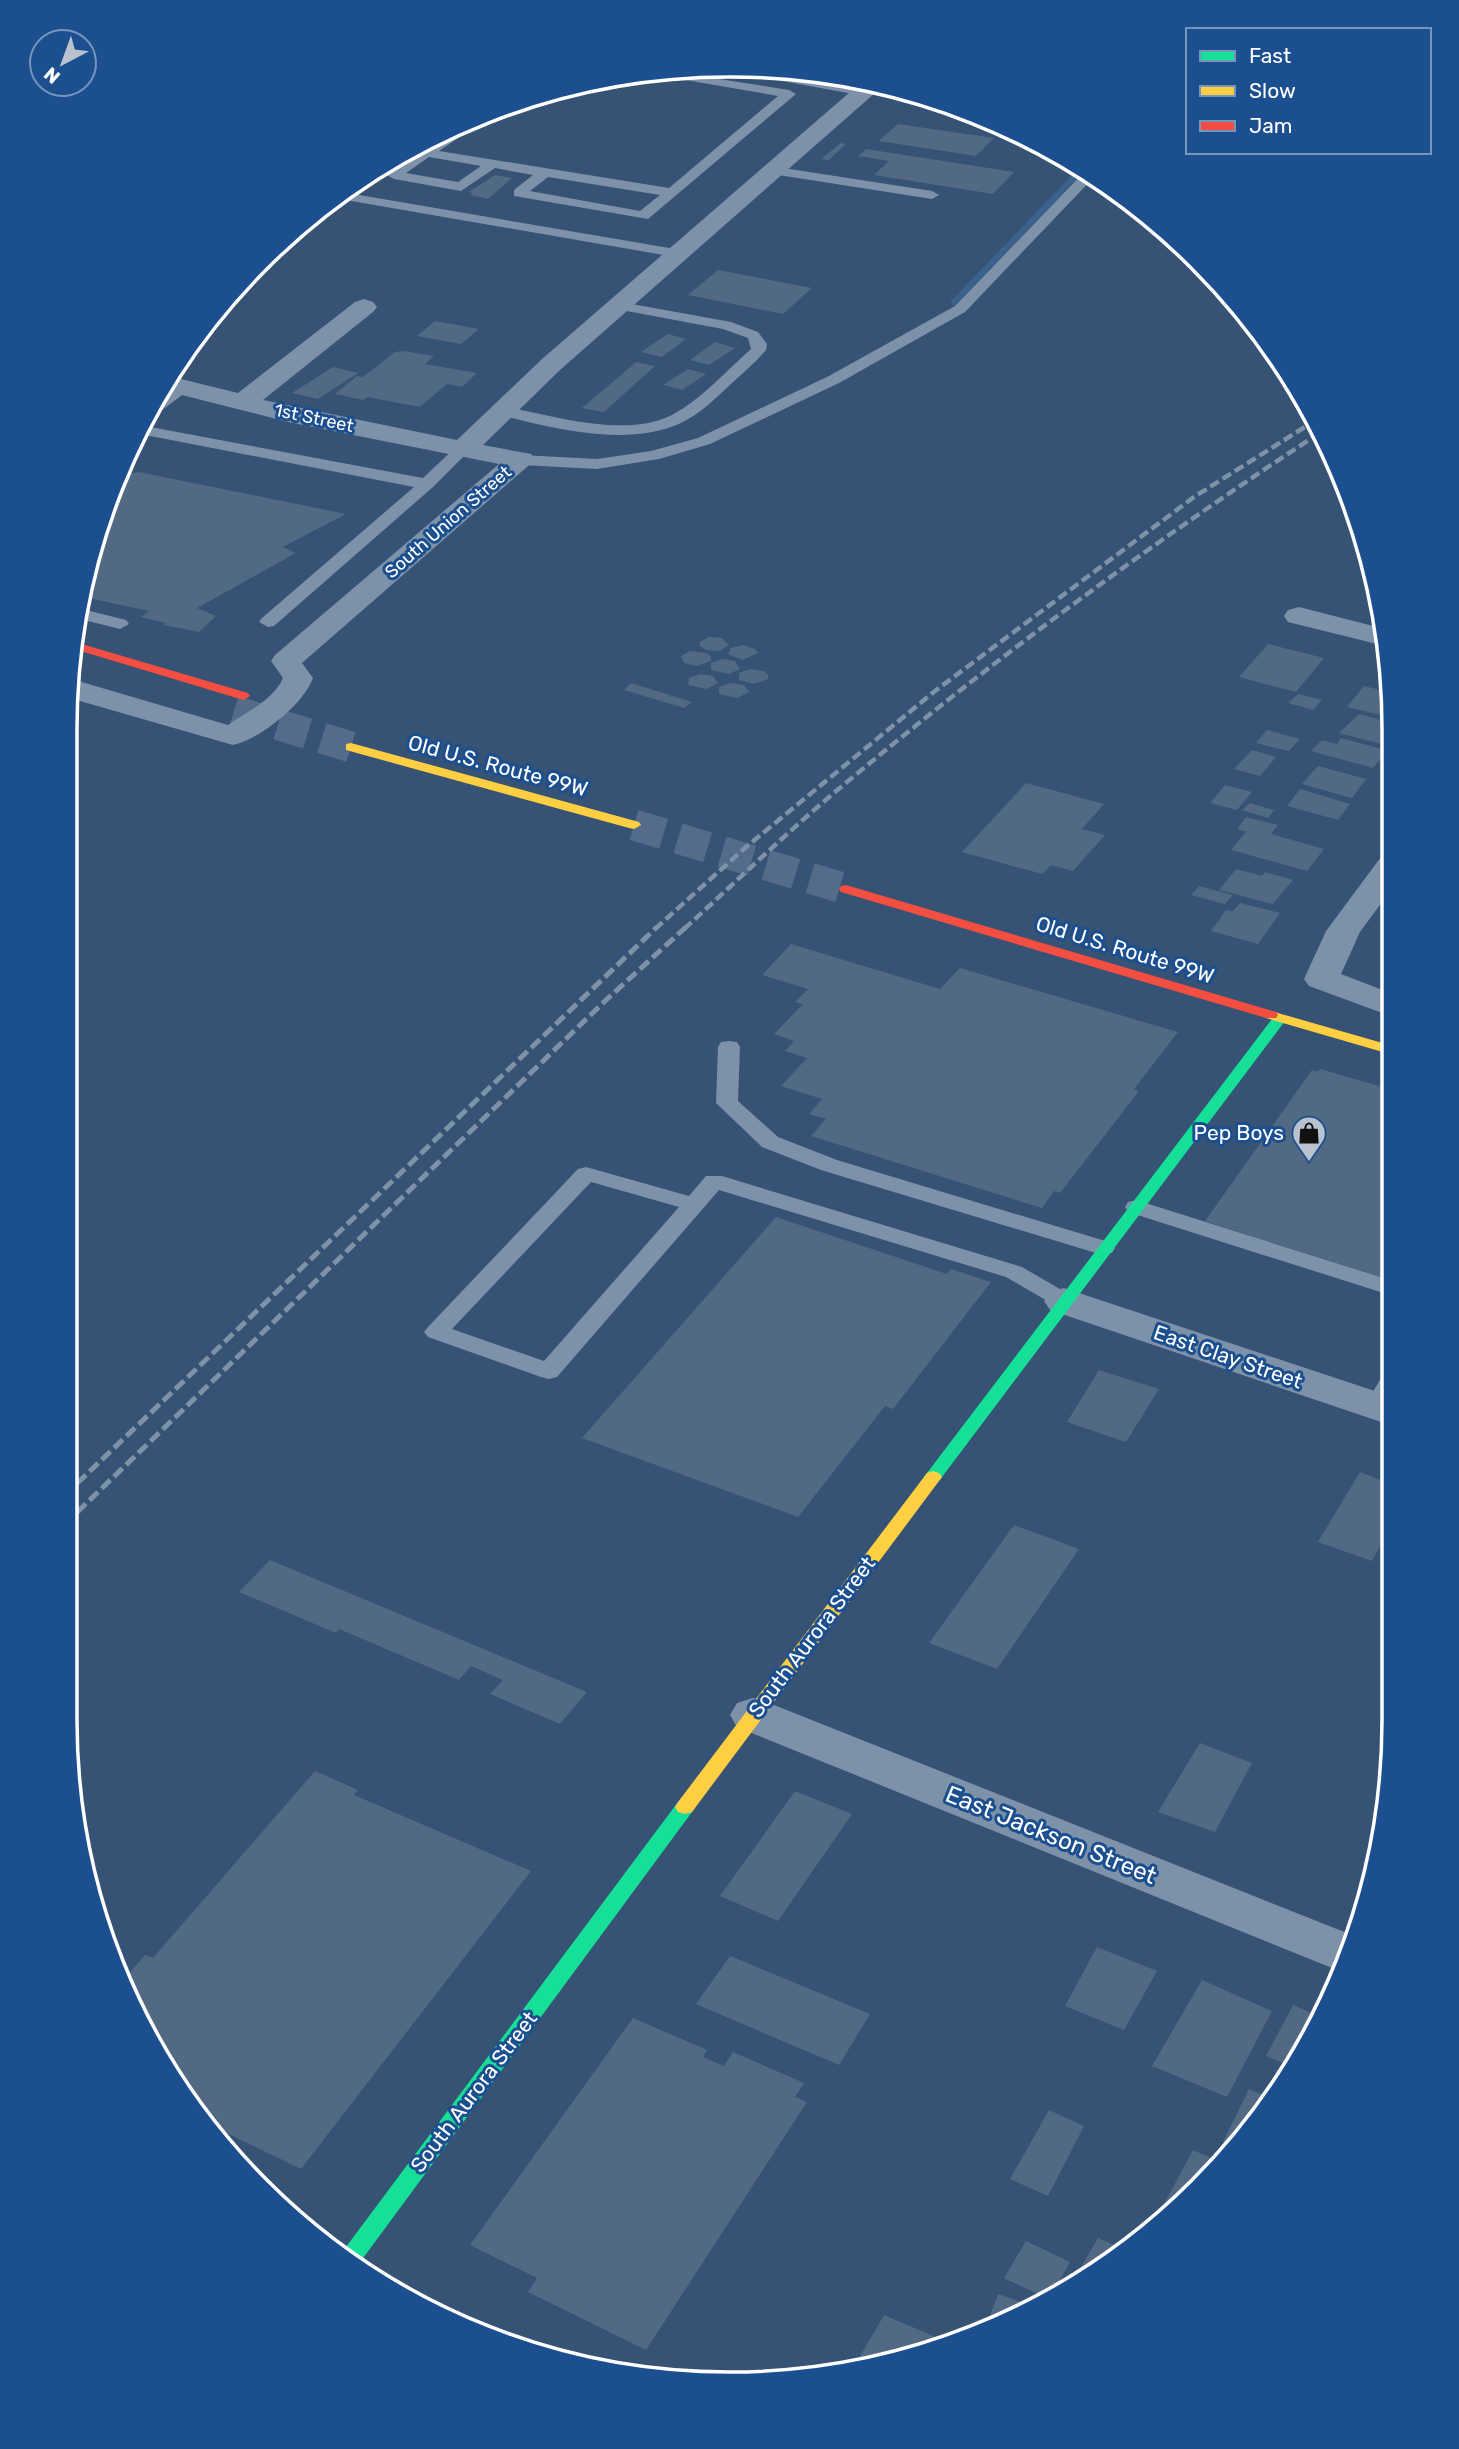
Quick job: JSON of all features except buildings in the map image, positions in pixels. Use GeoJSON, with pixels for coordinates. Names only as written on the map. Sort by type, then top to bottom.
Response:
{"type":"FeatureCollection","features":[{"type":"Feature","properties":{"kind":"street"},"geometry":{"type":"LineString","coordinates":[[463,449],[521,389],[621,306],[865,92]]}},
{"type":"Feature","properties":{"kind":"street"},"geometry":{"type":"LineString","coordinates":[[243,402],[364,307]]}},
{"type":"Feature","properties":{"kind":"street","name":"1st Street"},"geometry":{"type":"LineString","coordinates":[[175,385],[288,414],[463,449]]}},
{"type":"Feature","properties":{"kind":"street","name":"South Union Street"},"geometry":{"type":"LineString","coordinates":[[463,449],[521,460]]}},
{"type":"Feature","properties":{"kind":"street","name":"South Union Street"},"geometry":{"type":"LineString","coordinates":[[78,690],[233,736],[287,697],[297,685],[298,678],[286,661],[521,460]]}},
{"type":"Feature","properties":{"kind":"street"},"geometry":{"type":"LineString","coordinates":[[1299,616],[1374,634]]}},
{"type":"Feature","properties":{"kind":"street"},"geometry":{"type":"LineString","coordinates":[[83,648],[244,696]]}},
{"type":"Feature","properties":{"kind":"street","name":"Old U.S. Route 99W"},"geometry":{"type":"LineString","coordinates":[[360,733],[588,795]]}},
{"type":"Feature","properties":{"kind":"street","name":"Old U.S. Route 99W"},"geometry":{"type":"LineString","coordinates":[[351,747],[634,825]]}},
{"type":"Feature","properties":{"kind":"street"},"geometry":{"type":"LineString","coordinates":[[1382,879],[1343,931],[1321,979],[1382,1002]]}},
{"type":"Feature","properties":{"kind":"street","name":"Old U.S. Route 99W"},"geometry":{"type":"LineString","coordinates":[[846,889],[1382,1048]]}},
{"type":"Feature","properties":{"kind":"street","name":"South Aurora Street"},"geometry":{"type":"LineString","coordinates":[[354,2253],[753,1715],[1280,1018]]}},
{"type":"Feature","properties":{"kind":"street","name":"East Clay Street"},"geometry":{"type":"LineString","coordinates":[[1064,1301],[1382,1397]]}},
{"type":"Feature","properties":{"kind":"street","name":"East Jackson Street"},"geometry":{"type":"LineString","coordinates":[[753,1715],[1339,1950]]}},
{"type":"Feature","properties":{"kind":"lane"},"geometry":{"type":"LineString","coordinates":[[545,173],[519,193],[643,216],[789,94],[688,78]]}},
{"type":"Feature","properties":{"kind":"lane"},"geometry":{"type":"LineString","coordinates":[[432,149],[394,175],[461,187],[492,164]]}},
{"type":"Feature","properties":{"kind":"lane"},"geometry":{"type":"LineString","coordinates":[[427,153],[672,193]]}},
{"type":"Feature","properties":{"kind":"lane"},"geometry":{"type":"LineString","coordinates":[[777,171],[932,195]]}},
{"type":"Feature","properties":{"kind":"lane"},"geometry":{"type":"LineString","coordinates":[[521,460],[597,464],[653,456],[704,441],[833,380],[960,309],[1083,181]]}},
{"type":"Feature","properties":{"kind":"lane"},"geometry":{"type":"LineString","coordinates":[[352,197],[681,254]]}},
{"type":"Feature","properties":{"kind":"lane"},"geometry":{"type":"LineString","coordinates":[[502,411],[612,428],[660,426],[686,414],[758,350],[760,344],[753,335],[726,325],[621,306]]}},
{"type":"Feature","properties":{"kind":"lane"},"geometry":{"type":"LineString","coordinates":[[149,431],[428,484]]}},
{"type":"Feature","properties":{"kind":"lane"},"geometry":{"type":"LineString","coordinates":[[268,622],[428,484],[463,449]]}},
{"type":"Feature","properties":{"kind":"lane"},"geometry":{"type":"LineString","coordinates":[[88,616],[120,624]]}},
{"type":"Feature","properties":{"kind":"lane"},"geometry":{"type":"LineString","coordinates":[[729,1047],[727,1103],[770,1142],[829,1165],[1104,1248]]}},
{"type":"Feature","properties":{"kind":"lane"},"geometry":{"type":"LineString","coordinates":[[694,1204],[586,1174],[436,1332],[549,1371],[714,1181],[1014,1272],[1064,1301]]}},
{"type":"Feature","properties":{"kind":"lane"},"geometry":{"type":"LineString","coordinates":[[1136,1207],[1382,1285]]}},
{"type":"Feature","properties":{"kind":"waterway"},"geometry":{"type":"LineString","coordinates":[[954,302],[1075,176]]}},
{"type":"Feature","properties":{"kind":"tunnel"},"geometry":{"type":"LineString","coordinates":[[234,711],[351,747]]}},
{"type":"Feature","properties":{"kind":"tunnel"},"geometry":{"type":"LineString","coordinates":[[634,825],[846,889]]}},
{"type":"Feature","properties":{"kind":"railway"},"geometry":{"type":"LineString","coordinates":[[655,929],[746,847],[935,691],[1194,497],[1307,426]]}},
{"type":"Feature","properties":{"kind":"railway"},"geometry":{"type":"LineString","coordinates":[[684,929],[821,804],[957,693],[1136,558],[1313,437]]}},
{"type":"Feature","properties":{"kind":"railway"},"geometry":{"type":"LineString","coordinates":[[77,1483],[657,927]]}},
{"type":"Feature","properties":{"kind":"railway"},"geometry":{"type":"LineString","coordinates":[[77,1512],[605,1001],[686,927]]}},
{"type":"Feature","properties":{"kind":"traffic: fast"},"geometry":{"type":"LineString","coordinates":[[933,1477],[1280,1018]]}},
{"type":"Feature","properties":{"kind":"traffic: fast"},"geometry":{"type":"LineString","coordinates":[[354,2253],[685,1807]]}},
{"type":"Feature","properties":{"kind":"traffic: slow"},"geometry":{"type":"LineString","coordinates":[[351,747],[634,825]]}},
{"type":"Feature","properties":{"kind":"traffic: slow"},"geometry":{"type":"LineString","coordinates":[[1271,1015],[1382,1048]]}},
{"type":"Feature","properties":{"kind":"traffic: slow"},"geometry":{"type":"LineString","coordinates":[[685,1807],[933,1477]]}},
{"type":"Feature","properties":{"kind":"traffic: jam"},"geometry":{"type":"LineString","coordinates":[[83,648],[244,696]]}},
{"type":"Feature","properties":{"kind":"traffic: jam"},"geometry":{"type":"LineString","coordinates":[[846,889],[1271,1015]]}},
{"type":"Feature","properties":{"kind":"place","name":"Pep Boys"},"geometry":{"type":"Point","coordinates":[1309,1163]}}]}
